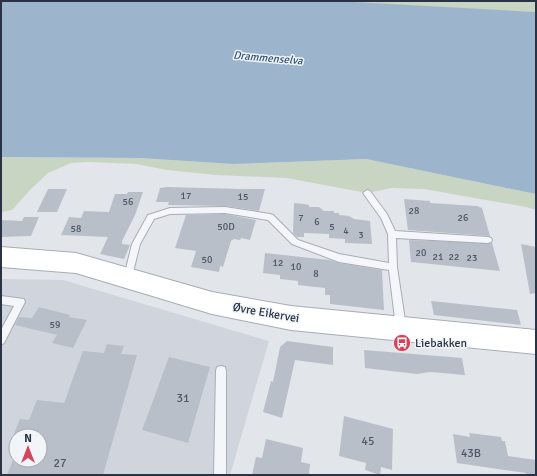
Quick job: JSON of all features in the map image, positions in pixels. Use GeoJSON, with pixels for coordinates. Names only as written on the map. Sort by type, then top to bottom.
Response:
{"type":"FeatureCollection","features":[{"type":"Feature","properties":{"kind":"main road","name":"Øvre Eikervei"},"geometry":{"type":"LineString","coordinates":[[1,257],[76,263],[128,277],[212,303],[283,316],[536,342]]}},
{"type":"Feature","properties":{"kind":"lane"},"geometry":{"type":"LineString","coordinates":[[367,193],[384,216],[392,234],[393,267],[401,328]]}},
{"type":"Feature","properties":{"kind":"lane"},"geometry":{"type":"LineString","coordinates":[[128,277],[136,244],[151,217],[170,211],[225,210],[270,216],[295,242],[339,258],[393,267]]}},
{"type":"Feature","properties":{"kind":"lane"},"geometry":{"type":"LineString","coordinates":[[392,234],[488,240]]}},
{"type":"Feature","properties":{"kind":"lane"},"geometry":{"type":"LineString","coordinates":[[1,300],[21,302],[1,340]]}},
{"type":"Feature","properties":{"kind":"lane"},"geometry":{"type":"LineString","coordinates":[[220,475],[222,371]]}},
{"type":"Feature","properties":{"kind":"shaded area"},"geometry":{"type":"Polygon","coordinates":[[[1,279],[63,280],[269,341],[230,475],[1,475],[1,279]]]}},
{"type":"Feature","properties":{"kind":"green space"},"geometry":{"type":"Polygon","coordinates":[[[335,1],[536,1],[536,12],[363,3],[335,1]]]}},
{"type":"Feature","properties":{"kind":"green space"},"geometry":{"type":"Polygon","coordinates":[[[1,157],[140,158],[233,164],[366,159],[536,194],[536,210],[424,189],[392,188],[367,193],[287,178],[216,175],[167,170],[136,164],[89,162],[71,163],[48,173],[12,210],[1,212],[1,157]]]}},
{"type":"Feature","properties":{"kind":"water","name":"Drammenselva"},"geometry":{"type":"Polygon","coordinates":[[[1,1],[335,1],[536,12],[536,194],[366,159],[233,164],[140,158],[1,157],[1,1]]]}},
{"type":"Feature","properties":{"kind":"building"},"geometry":{"type":"Polygon","coordinates":[[[160,188],[265,189],[259,211],[225,206],[168,205],[169,202],[156,202],[160,188]]]}},
{"type":"Feature","properties":{"kind":"building"},"geometry":{"type":"Polygon","coordinates":[[[48,189],[67,189],[57,212],[37,212],[48,189]]]}},
{"type":"Feature","properties":{"kind":"building"},"geometry":{"type":"Polygon","coordinates":[[[128,192],[143,192],[135,215],[122,241],[122,244],[130,245],[124,259],[100,254],[108,237],[61,235],[69,217],[81,218],[84,211],[109,212],[115,194],[127,194],[128,192]]]}},
{"type":"Feature","properties":{"kind":"building"},"geometry":{"type":"Polygon","coordinates":[[[404,199],[430,201],[430,203],[477,206],[482,208],[490,236],[408,230],[404,199]]]}},
{"type":"Feature","properties":{"kind":"building"},"geometry":{"type":"Polygon","coordinates":[[[294,203],[309,205],[309,207],[319,207],[324,211],[334,211],[334,213],[339,213],[339,215],[370,221],[372,244],[345,243],[345,239],[329,238],[329,234],[304,233],[304,237],[297,237],[293,233],[294,203]]]}},
{"type":"Feature","properties":{"kind":"building"},"geometry":{"type":"Polygon","coordinates":[[[225,214],[256,220],[250,240],[241,238],[240,240],[234,239],[231,241],[223,267],[220,266],[219,272],[191,267],[196,251],[175,248],[186,215],[225,214]]]}},
{"type":"Feature","properties":{"kind":"building"},"geometry":{"type":"Polygon","coordinates":[[[24,217],[39,217],[31,236],[1,237],[1,220],[22,221],[24,217]]]}},
{"type":"Feature","properties":{"kind":"building"},"geometry":{"type":"Polygon","coordinates":[[[409,240],[492,243],[500,271],[411,262],[409,240]]]}},
{"type":"Feature","properties":{"kind":"building"},"geometry":{"type":"Polygon","coordinates":[[[521,244],[536,247],[536,293],[530,294],[521,244]]]}},
{"type":"Feature","properties":{"kind":"building"},"geometry":{"type":"Polygon","coordinates":[[[265,253],[329,260],[382,270],[384,310],[330,304],[330,295],[325,295],[325,288],[298,285],[298,281],[280,279],[280,275],[263,273],[265,253]]]}},
{"type":"Feature","properties":{"kind":"building"},"geometry":{"type":"Polygon","coordinates":[[[431,301],[517,310],[521,325],[434,315],[431,301]]]}},
{"type":"Feature","properties":{"kind":"building"},"geometry":{"type":"Polygon","coordinates":[[[39,307],[70,315],[69,317],[87,320],[73,348],[52,343],[57,335],[15,325],[19,317],[32,318],[39,307]]]}},
{"type":"Feature","properties":{"kind":"building"},"geometry":{"type":"Polygon","coordinates":[[[287,341],[333,347],[333,365],[295,360],[282,418],[263,412],[271,381],[273,382],[280,347],[287,341]]]}},
{"type":"Feature","properties":{"kind":"building"},"geometry":{"type":"Polygon","coordinates":[[[107,344],[124,346],[121,354],[137,355],[103,475],[7,475],[10,468],[48,468],[48,428],[16,428],[20,419],[29,420],[37,400],[64,403],[83,351],[104,353],[107,344]]]}},
{"type":"Feature","properties":{"kind":"building"},"geometry":{"type":"Polygon","coordinates":[[[364,350],[462,358],[465,375],[430,372],[417,374],[365,368],[364,350]]]}},
{"type":"Feature","properties":{"kind":"building"},"geometry":{"type":"Polygon","coordinates":[[[169,357],[210,367],[188,443],[142,430],[169,357]]]}},
{"type":"Feature","properties":{"kind":"building"},"geometry":{"type":"Polygon","coordinates":[[[344,416],[393,429],[392,470],[381,467],[380,475],[365,470],[366,463],[339,456],[344,416]]]}},
{"type":"Feature","properties":{"kind":"building"},"geometry":{"type":"Polygon","coordinates":[[[469,433],[501,437],[502,441],[505,441],[508,456],[536,460],[536,475],[526,475],[526,473],[457,463],[453,434],[470,437],[469,433]]]}},
{"type":"Feature","properties":{"kind":"building"},"geometry":{"type":"Polygon","coordinates":[[[266,439],[303,448],[301,462],[310,464],[309,475],[252,475],[256,457],[262,458],[266,439]]]}},
{"type":"Feature","properties":{"kind":"place","name":"Liebakken"},"geometry":{"type":"Point","coordinates":[402,343]}}]}
